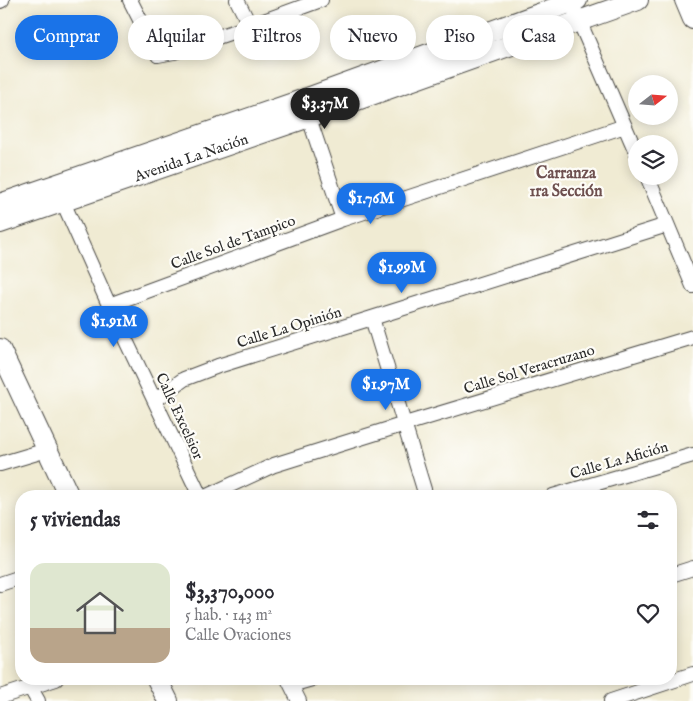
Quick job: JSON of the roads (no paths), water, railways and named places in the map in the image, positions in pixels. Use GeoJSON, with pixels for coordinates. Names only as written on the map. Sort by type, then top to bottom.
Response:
{"type":"FeatureCollection","features":[{"type":"Feature","properties":{"kind":"street"},"geometry":{"type":"LineString","coordinates":[[130,0],[158,55],[174,52],[234,31]]}},
{"type":"Feature","properties":{"kind":"street"},"geometry":{"type":"LineString","coordinates":[[237,0],[244,15]]}},
{"type":"Feature","properties":{"kind":"street"},"geometry":{"type":"LineString","coordinates":[[280,15],[321,0]]}},
{"type":"Feature","properties":{"kind":"street","name":"Avenida La Nación"},"geometry":{"type":"LineString","coordinates":[[0,223],[59,194],[306,109],[580,22],[638,0]]}},
{"type":"Feature","properties":{"kind":"street"},"geometry":{"type":"LineString","coordinates":[[685,0],[693,19]]}},
{"type":"Feature","properties":{"kind":"street"},"geometry":{"type":"LineString","coordinates":[[574,1],[580,22],[629,135]]}},
{"type":"Feature","properties":{"kind":"street","name":"Avenida La Nación"},"geometry":{"type":"LineString","coordinates":[[306,109],[574,1]]}},
{"type":"Feature","properties":{"kind":"street"},"geometry":{"type":"LineString","coordinates":[[306,109],[343,219]]}},
{"type":"Feature","properties":{"kind":"street","name":"Calle Sol de Tampico"},"geometry":{"type":"LineString","coordinates":[[110,305],[343,219],[625,126]]}},
{"type":"Feature","properties":{"kind":"street"},"geometry":{"type":"LineString","coordinates":[[651,185],[693,286]]}},
{"type":"Feature","properties":{"kind":"street","name":"Avenida La Nación"},"geometry":{"type":"LineString","coordinates":[[0,204],[59,194]]}},
{"type":"Feature","properties":{"kind":"street","name":"Calle Excelsior"},"geometry":{"type":"LineString","coordinates":[[59,194],[197,490]]}},
{"type":"Feature","properties":{"kind":"street","name":"Calle La Opinión"},"geometry":{"type":"LineString","coordinates":[[155,400],[184,379],[199,372],[667,224]]}},
{"type":"Feature","properties":{"kind":"street"},"geometry":{"type":"LineString","coordinates":[[372,318],[424,490]]}},
{"type":"Feature","properties":{"kind":"street","name":"Calle Sol Veracruzano"},"geometry":{"type":"LineString","coordinates":[[219,490],[274,465],[693,337]]}},
{"type":"Feature","properties":{"kind":"street"},"geometry":{"type":"LineString","coordinates":[[0,349],[66,490]]}},
{"type":"Feature","properties":{"kind":"street"},"geometry":{"type":"LineString","coordinates":[[0,464],[47,450]]}},
{"type":"Feature","properties":{"kind":"street","name":"Calle La Afición"},"geometry":{"type":"LineString","coordinates":[[574,490],[693,456]]}},
{"type":"Feature","properties":{"kind":"street"},"geometry":{"type":"LineString","coordinates":[[677,573],[693,568]]}},
{"type":"Feature","properties":{"kind":"street"},"geometry":{"type":"LineString","coordinates":[[0,584],[15,579]]}},
{"type":"Feature","properties":{"kind":"street"},"geometry":{"type":"LineString","coordinates":[[677,679],[693,674]]}},
{"type":"Feature","properties":{"kind":"street"},"geometry":{"type":"LineString","coordinates":[[0,697],[36,685]]}},
{"type":"Feature","properties":{"kind":"street"},"geometry":{"type":"LineString","coordinates":[[161,685],[168,701]]}},
{"type":"Feature","properties":{"kind":"street"},"geometry":{"type":"LineString","coordinates":[[291,685],[299,701]]}},
{"type":"Feature","properties":{"kind":"street"},"geometry":{"type":"LineString","coordinates":[[611,701],[660,685]]}},
{"type":"Feature","properties":{"kind":"street"},"geometry":{"type":"LineString","coordinates":[[30,687],[38,701]]}},
{"type":"Feature","properties":{"kind":"district","name":"Carranza 1ra Sección"},"geometry":{"type":"Point","coordinates":[566,181]}}]}
